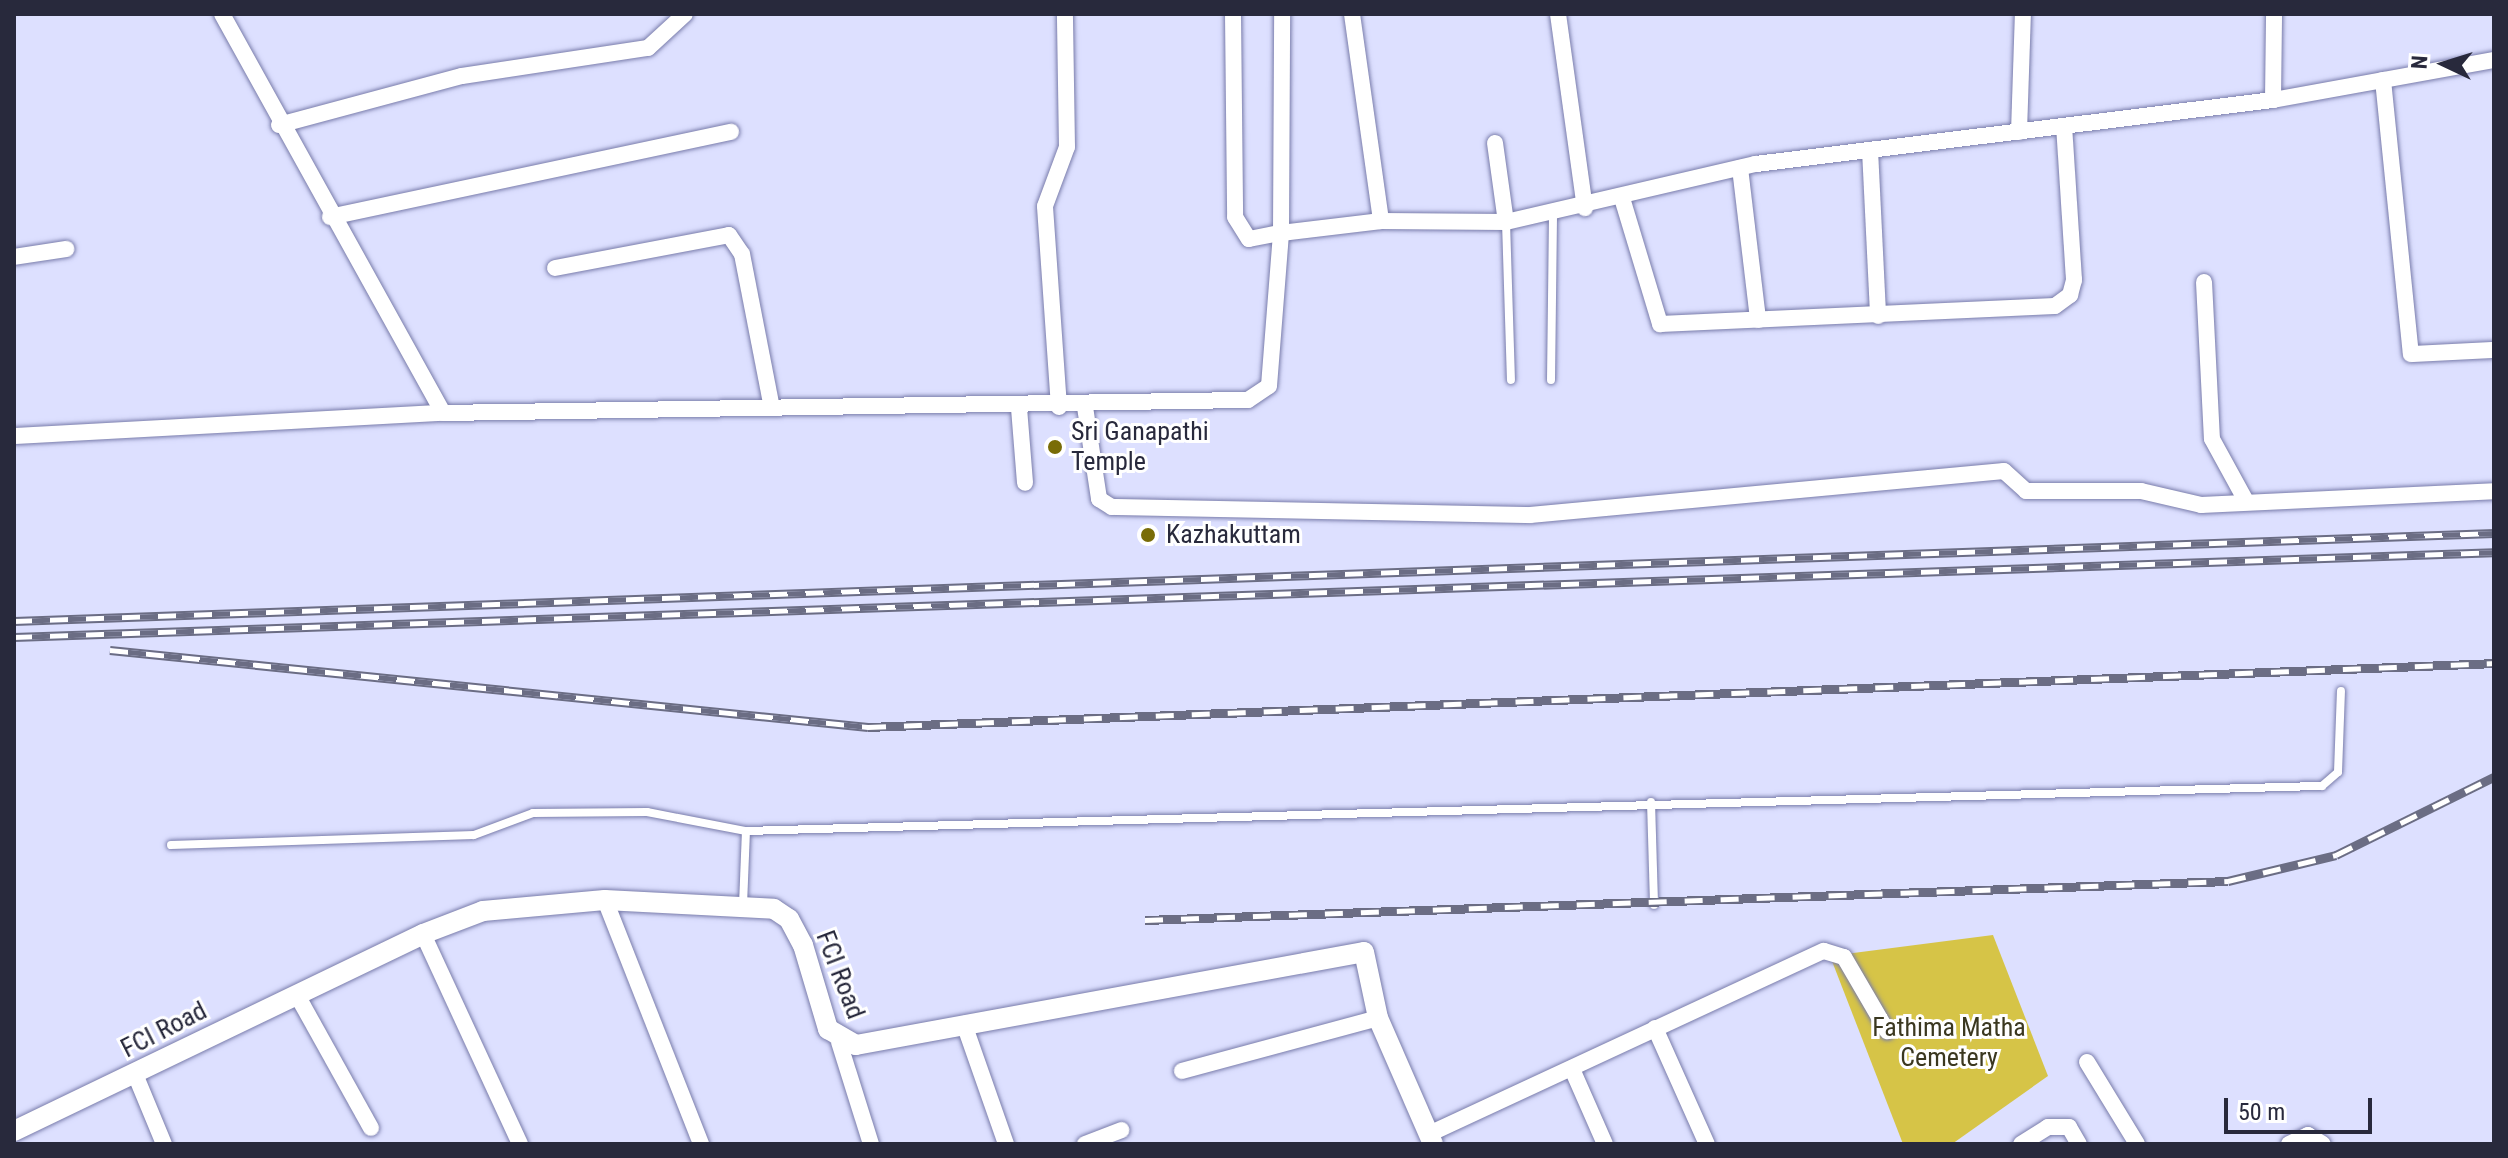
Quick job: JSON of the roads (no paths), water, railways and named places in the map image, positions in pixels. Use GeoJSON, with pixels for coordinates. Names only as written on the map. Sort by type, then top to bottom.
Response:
{"type":"FeatureCollection","features":[{"type":"Feature","properties":{"kind":"street"},"geometry":{"type":"LineString","coordinates":[[222,14],[279,125],[443,413]]}},
{"type":"Feature","properties":{"kind":"street"},"geometry":{"type":"LineString","coordinates":[[279,125],[462,76],[648,48],[685,14]]}},
{"type":"Feature","properties":{"kind":"street"},"geometry":{"type":"LineString","coordinates":[[1059,407],[1045,206],[1067,147],[1065,14]]}},
{"type":"Feature","properties":{"kind":"street"},"geometry":{"type":"LineString","coordinates":[[1233,14],[1236,226],[1249,239],[1381,221],[1506,222],[1585,208],[1740,168],[2273,100],[2494,60]]}},
{"type":"Feature","properties":{"kind":"street"},"geometry":{"type":"LineString","coordinates":[[14,436],[443,413],[771,403],[1019,408],[1248,400],[1269,386],[1281,233],[1282,14]]}},
{"type":"Feature","properties":{"kind":"street"},"geometry":{"type":"LineString","coordinates":[[1352,14],[1381,221]]}},
{"type":"Feature","properties":{"kind":"street"},"geometry":{"type":"LineString","coordinates":[[1558,14],[1585,208]]}},
{"type":"Feature","properties":{"kind":"street"},"geometry":{"type":"LineString","coordinates":[[2019,132],[2023,14]]}},
{"type":"Feature","properties":{"kind":"street"},"geometry":{"type":"LineString","coordinates":[[2273,100],[2274,14]]}},
{"type":"Feature","properties":{"kind":"street"},"geometry":{"type":"LineString","coordinates":[[2383,80],[2411,354],[2494,350]]}},
{"type":"Feature","properties":{"kind":"street"},"geometry":{"type":"LineString","coordinates":[[1622,198],[1653,320],[1878,316],[2063,303],[2074,280],[2064,126]]}},
{"type":"Feature","properties":{"kind":"street"},"geometry":{"type":"LineString","coordinates":[[330,217],[731,132]]}},
{"type":"Feature","properties":{"kind":"street"},"geometry":{"type":"LineString","coordinates":[[1495,143],[1506,222]]}},
{"type":"Feature","properties":{"kind":"street"},"geometry":{"type":"LineString","coordinates":[[1870,150],[1878,316]]}},
{"type":"Feature","properties":{"kind":"street"},"geometry":{"type":"LineString","coordinates":[[1740,168],[1758,320]]}},
{"type":"Feature","properties":{"kind":"street"},"geometry":{"type":"LineString","coordinates":[[555,268],[729,235],[742,254],[771,403]]}},
{"type":"Feature","properties":{"kind":"street"},"geometry":{"type":"LineString","coordinates":[[14,257],[66,249]]}},
{"type":"Feature","properties":{"kind":"street"},"geometry":{"type":"LineString","coordinates":[[2204,282],[2212,439],[2246,501]]}},
{"type":"Feature","properties":{"kind":"street"},"geometry":{"type":"LineString","coordinates":[[1085,407],[1099,499],[1112,507],[1530,515],[2004,471],[2026,491],[2141,491],[2201,505],[2246,501],[2380,501],[2494,491]]}},
{"type":"Feature","properties":{"kind":"street"},"geometry":{"type":"LineString","coordinates":[[1019,408],[1025,483]]}},
{"type":"Feature","properties":{"kind":"street"},"geometry":{"type":"LineString","coordinates":[[605,900],[701,1144]]}},
{"type":"Feature","properties":{"kind":"street","name":"FCI Road"},"geometry":{"type":"LineString","coordinates":[[14,1131],[423,934],[483,911],[605,900],[742,906],[789,919],[821,1013],[839,1042],[964,1024],[1364,952],[1378,1018],[1431,1139]]}},
{"type":"Feature","properties":{"kind":"street"},"geometry":{"type":"LineString","coordinates":[[423,934],[520,1144]]}},
{"type":"Feature","properties":{"kind":"street"},"geometry":{"type":"LineString","coordinates":[[1431,1139],[1655,1028],[1824,951],[1844,957],[1887,1031]]}},
{"type":"Feature","properties":{"kind":"street"},"geometry":{"type":"LineString","coordinates":[[297,995],[371,1128]]}},
{"type":"Feature","properties":{"kind":"street"},"geometry":{"type":"LineString","coordinates":[[1182,1071],[1378,1018]]}},
{"type":"Feature","properties":{"kind":"street"},"geometry":{"type":"LineString","coordinates":[[964,1024],[1006,1144]]}},
{"type":"Feature","properties":{"kind":"street"},"geometry":{"type":"LineString","coordinates":[[1655,1028],[1707,1144]]}},
{"type":"Feature","properties":{"kind":"street"},"geometry":{"type":"LineString","coordinates":[[839,1042],[871,1144]]}},
{"type":"Feature","properties":{"kind":"street"},"geometry":{"type":"LineString","coordinates":[[2087,1062],[2137,1144]]}},
{"type":"Feature","properties":{"kind":"street"},"geometry":{"type":"LineString","coordinates":[[1572,1069],[1605,1144]]}},
{"type":"Feature","properties":{"kind":"street"},"geometry":{"type":"LineString","coordinates":[[135,1074],[164,1144]]}},
{"type":"Feature","properties":{"kind":"street"},"geometry":{"type":"LineString","coordinates":[[2021,1144],[2048,1127],[2069,1127],[2079,1144]]}},
{"type":"Feature","properties":{"kind":"street"},"geometry":{"type":"LineString","coordinates":[[1085,1144],[1121,1130]]}},
{"type":"Feature","properties":{"kind":"street"},"geometry":{"type":"LineString","coordinates":[[2289,1144],[2308,1135],[2323,1144]]}},
{"type":"Feature","properties":{"kind":"lane"},"geometry":{"type":"LineString","coordinates":[[1551,380],[1553,215]]}},
{"type":"Feature","properties":{"kind":"lane"},"geometry":{"type":"LineString","coordinates":[[1506,222],[1511,380]]}},
{"type":"Feature","properties":{"kind":"lane"},"geometry":{"type":"LineString","coordinates":[[171,845],[474,835],[533,813],[647,812],[746,831],[1651,802],[2322,786],[2338,772],[2341,691]]}},
{"type":"Feature","properties":{"kind":"lane"},"geometry":{"type":"LineString","coordinates":[[1651,802],[1654,905]]}},
{"type":"Feature","properties":{"kind":"lane"},"geometry":{"type":"LineString","coordinates":[[742,906],[746,831]]}},
{"type":"Feature","properties":{"kind":"railway"},"geometry":{"type":"LineString","coordinates":[[14,621],[2494,533]]}},
{"type":"Feature","properties":{"kind":"railway"},"geometry":{"type":"LineString","coordinates":[[14,637],[2494,552]]}},
{"type":"Feature","properties":{"kind":"railway"},"geometry":{"type":"LineString","coordinates":[[110,650],[868,727],[2494,663]]}},
{"type":"Feature","properties":{"kind":"railway"},"geometry":{"type":"LineString","coordinates":[[1145,920],[2228,881],[2336,855],[2494,777]]}},
{"type":"Feature","properties":{"kind":"place","name":"Sri Ganapathi Temple"},"geometry":{"type":"Point","coordinates":[1055,447]}},
{"type":"Feature","properties":{"kind":"place","name":"Kazhakuttam"},"geometry":{"type":"Point","coordinates":[1148,535]}},
{"type":"Feature","properties":{"kind":"park label","name":"Fathima Matha Cemetery"},"geometry":{"type":"Point","coordinates":[1949,1043]}}]}
